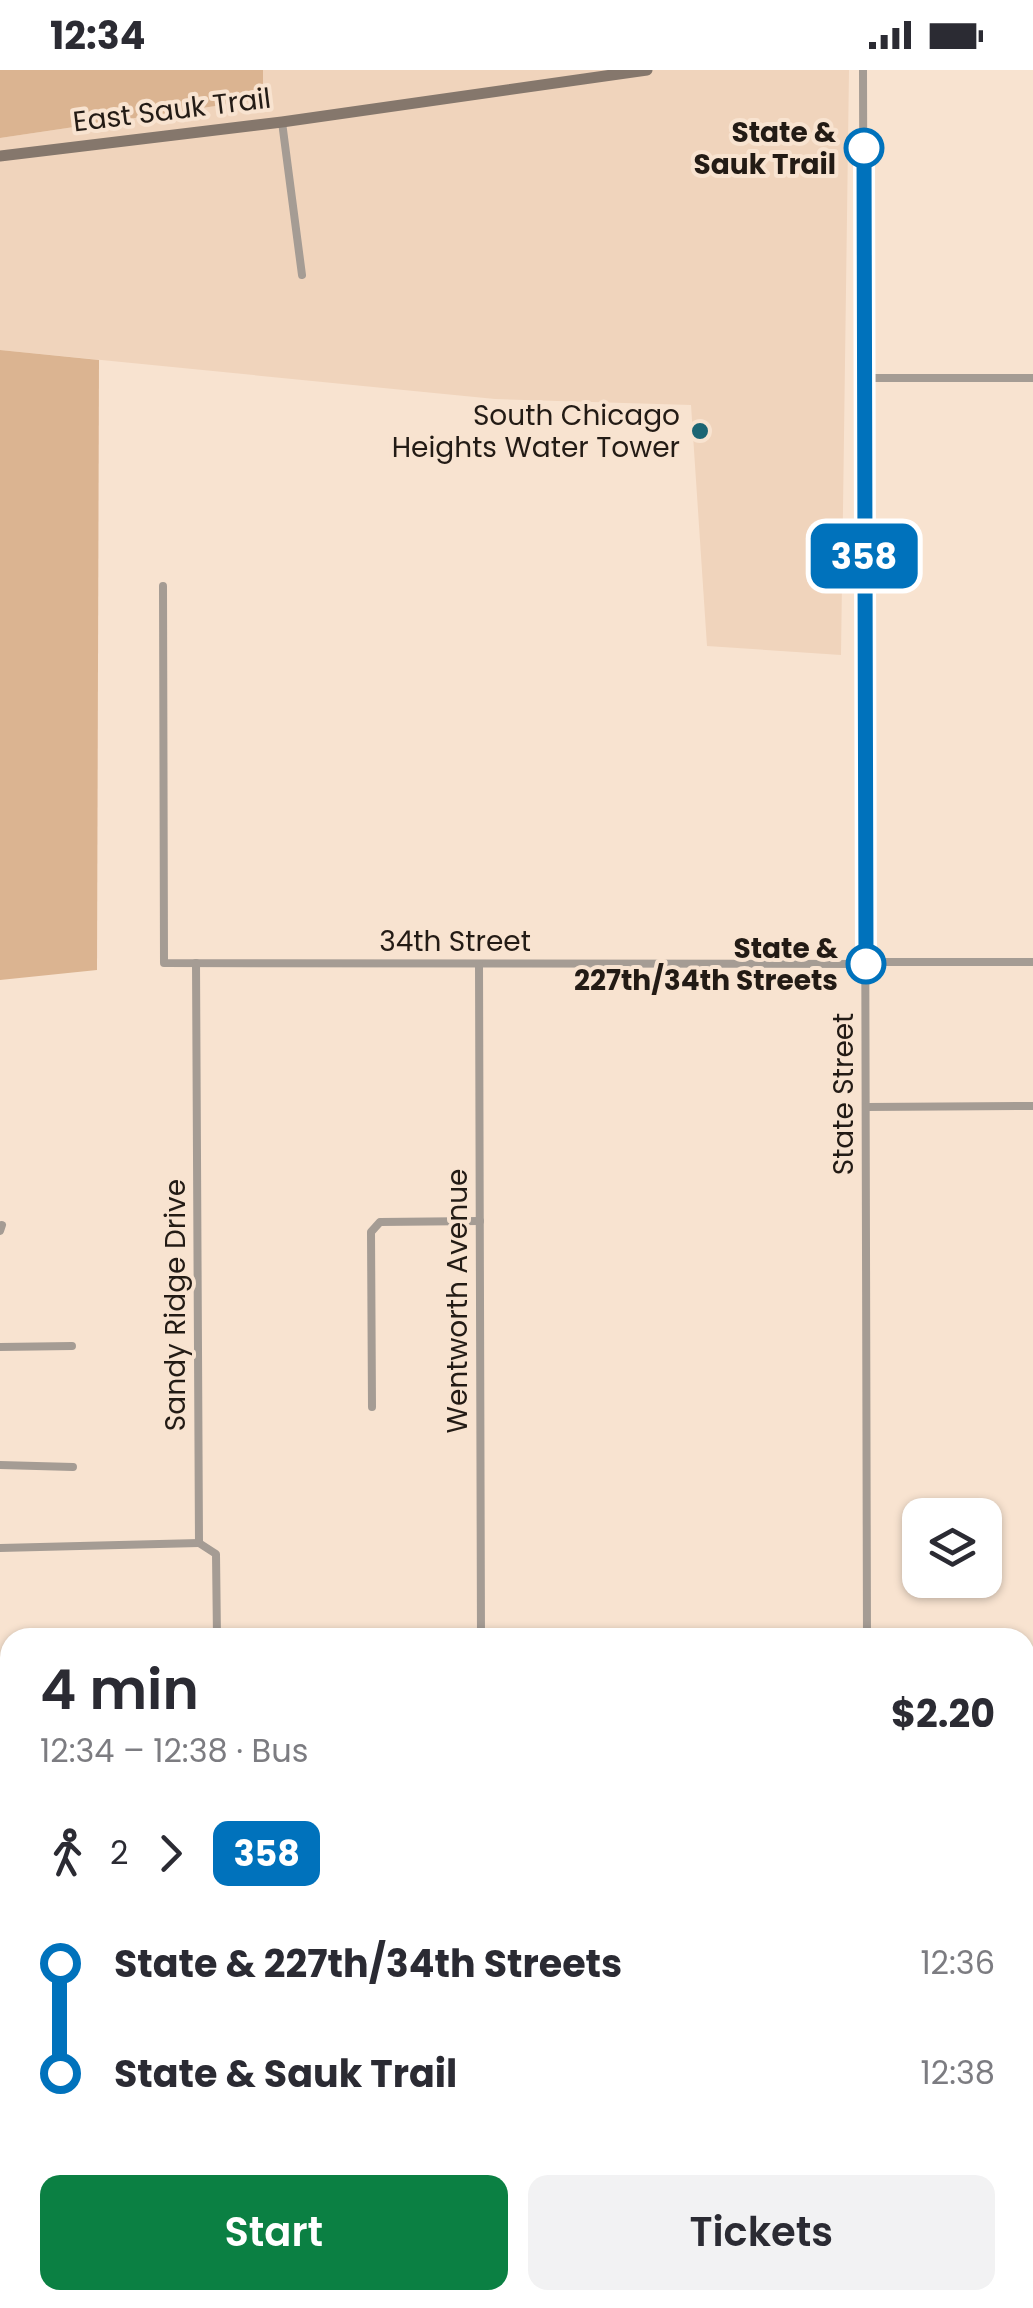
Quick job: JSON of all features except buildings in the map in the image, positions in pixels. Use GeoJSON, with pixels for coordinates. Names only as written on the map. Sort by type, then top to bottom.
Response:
{"type":"FeatureCollection","features":[{"type":"Feature","properties":{"kind":"main road","name":"East Sauk Trail"},"geometry":{"type":"LineString","coordinates":[[0,156],[282,122],[646,70]]}},
{"type":"Feature","properties":{"kind":"street","name":"State Street"},"geometry":{"type":"LineString","coordinates":[[863,70],[867,1628]]}},
{"type":"Feature","properties":{"kind":"street"},"geometry":{"type":"LineString","coordinates":[[282,122],[302,275]]}},
{"type":"Feature","properties":{"kind":"street"},"geometry":{"type":"LineString","coordinates":[[864,378],[1033,378]]}},
{"type":"Feature","properties":{"kind":"street","name":"34th Street"},"geometry":{"type":"LineString","coordinates":[[163,586],[164,963],[1033,962]]}},
{"type":"Feature","properties":{"kind":"street","name":"Sandy Ridge Drive"},"geometry":{"type":"LineString","coordinates":[[196,963],[199,1543],[216,1554],[217,1628]]}},
{"type":"Feature","properties":{"kind":"street","name":"Wentworth Avenue"},"geometry":{"type":"LineString","coordinates":[[479,964],[481,1628]]}},
{"type":"Feature","properties":{"kind":"street"},"geometry":{"type":"LineString","coordinates":[[866,1107],[1033,1106]]}},
{"type":"Feature","properties":{"kind":"street"},"geometry":{"type":"LineString","coordinates":[[372,1408],[370,1232],[380,1222],[480,1221]]}},
{"type":"Feature","properties":{"kind":"street"},"geometry":{"type":"LineString","coordinates":[[0,1347],[72,1346]]}},
{"type":"Feature","properties":{"kind":"street"},"geometry":{"type":"LineString","coordinates":[[0,1465],[73,1468]]}},
{"type":"Feature","properties":{"kind":"street"},"geometry":{"type":"LineString","coordinates":[[0,1548],[199,1543]]}},
{"type":"Feature","properties":{"kind":"shaded area"},"geometry":{"type":"Polygon","coordinates":[[[0,70],[263,70],[263,99],[0,138],[0,70]]]}},
{"type":"Feature","properties":{"kind":"shaded area"},"geometry":{"type":"Polygon","coordinates":[[[263,70],[849,70],[841,655],[707,646],[691,405],[495,399],[0,350],[0,138],[262,99],[263,70]]]}},
{"type":"Feature","properties":{"kind":"shaded area"},"geometry":{"type":"Polygon","coordinates":[[[0,350],[99,360],[97,970],[0,980],[0,350]]]}},
{"type":"Feature","properties":{"kind":"bus line","name":"358"},"geometry":{"type":"LineString","coordinates":[[864,148],[866,964]]}},
{"type":"Feature","properties":{"kind":"place","name":"State & Sauk Trail"},"geometry":{"type":"Point","coordinates":[864,148]}},
{"type":"Feature","properties":{"kind":"place","name":"South Chicago Heights Water Tower"},"geometry":{"type":"Point","coordinates":[700,431]}},
{"type":"Feature","properties":{"kind":"place","name":"State & 227th/34th Streets"},"geometry":{"type":"Point","coordinates":[866,964]}}]}
